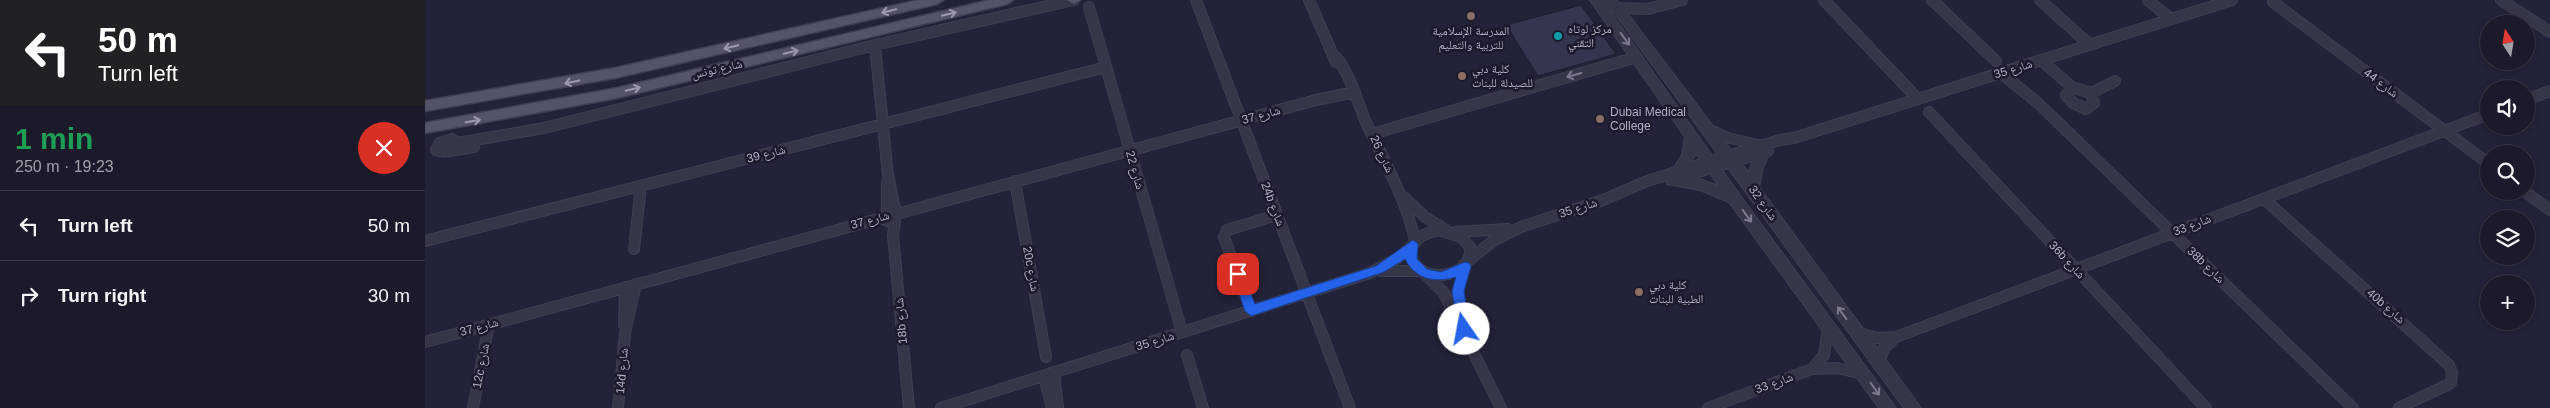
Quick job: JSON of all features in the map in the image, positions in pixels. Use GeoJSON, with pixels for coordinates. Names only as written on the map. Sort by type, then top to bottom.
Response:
{"type":"FeatureCollection","features":[{"type":"Feature","properties":{"kind":"main road","name":"شارع تونس"},"geometry":{"type":"LineString","coordinates":[[425,106],[615,73],[937,0]]}},
{"type":"Feature","properties":{"kind":"main road","name":"شارع تونس"},"geometry":{"type":"LineString","coordinates":[[425,128],[617,93],[1007,0]]}},
{"type":"Feature","properties":{"kind":"street"},"geometry":{"type":"LineString","coordinates":[[545,128],[522,136],[449,151],[458,143],[545,128],[875,45],[1074,0]]}},
{"type":"Feature","properties":{"kind":"street","name":"24b شارع"},"geometry":{"type":"LineString","coordinates":[[1196,0],[1350,408]]}},
{"type":"Feature","properties":{"kind":"street","name":"شارع 26"},"geometry":{"type":"LineString","coordinates":[[1309,0],[1351,90],[1356,108],[1364,116],[1399,191],[1411,220],[1414,243]]}},
{"type":"Feature","properties":{"kind":"street","name":"شارع 32"},"geometry":{"type":"LineString","coordinates":[[1596,0],[1655,81],[1691,137],[1752,188],[1913,408]]}},
{"type":"Feature","properties":{"kind":"street"},"geometry":{"type":"LineString","coordinates":[[1630,27],[1638,15],[1648,9],[1682,0]]}},
{"type":"Feature","properties":{"kind":"street"},"geometry":{"type":"LineString","coordinates":[[1824,0],[1917,99]]}},
{"type":"Feature","properties":{"kind":"street"},"geometry":{"type":"LineString","coordinates":[[1932,0],[1996,62]]}},
{"type":"Feature","properties":{"kind":"street"},"geometry":{"type":"LineString","coordinates":[[2040,0],[2090,45]]}},
{"type":"Feature","properties":{"kind":"street"},"geometry":{"type":"LineString","coordinates":[[2148,0],[2171,19]]}},
{"type":"Feature","properties":{"kind":"street","name":"شارع 35"},"geometry":{"type":"LineString","coordinates":[[1467,263],[1493,241],[1521,227],[1635,188],[1763,149],[1784,145],[1794,138],[2232,0]]}},
{"type":"Feature","properties":{"kind":"street"},"geometry":{"type":"LineString","coordinates":[[2501,0],[2550,32]]}},
{"type":"Feature","properties":{"kind":"street","name":"شارع 44"},"geometry":{"type":"LineString","coordinates":[[2273,2],[2480,157]]}},
{"type":"Feature","properties":{"kind":"street","name":"شارع 32"},"geometry":{"type":"LineString","coordinates":[[1613,4],[1705,126],[1734,198],[1888,408]]}},
{"type":"Feature","properties":{"kind":"street"},"geometry":{"type":"LineString","coordinates":[[1613,4],[1648,9]]}},
{"type":"Feature","properties":{"kind":"street","name":"شارع 22"},"geometry":{"type":"LineString","coordinates":[[1089,7],[1182,332]]}},
{"type":"Feature","properties":{"kind":"street","name":"18b شارع"},"geometry":{"type":"LineString","coordinates":[[875,45],[909,408]]}},
{"type":"Feature","properties":{"kind":"street"},"geometry":{"type":"LineString","coordinates":[[1372,134],[1637,57]]}},
{"type":"Feature","properties":{"kind":"street"},"geometry":{"type":"LineString","coordinates":[[2042,60],[2072,87],[2091,93],[2115,81]]}},
{"type":"Feature","properties":{"kind":"street","name":"شارع 39"},"geometry":{"type":"LineString","coordinates":[[425,241],[1106,67]]}},
{"type":"Feature","properties":{"kind":"street","name":"38b شارع"},"geometry":{"type":"LineString","coordinates":[[2005,72],[2353,408]]}},
{"type":"Feature","properties":{"kind":"street"},"geometry":{"type":"LineString","coordinates":[[1655,81],[1667,89],[1770,225],[1786,236]]}},
{"type":"Feature","properties":{"kind":"street"},"geometry":{"type":"LineString","coordinates":[[2072,87],[2066,95],[2069,100],[2086,109],[2094,102],[2091,93]]}},
{"type":"Feature","properties":{"kind":"street","name":"شارع 37"},"geometry":{"type":"LineString","coordinates":[[425,342],[1351,90]]}},
{"type":"Feature","properties":{"kind":"street"},"geometry":{"type":"LineString","coordinates":[[2535,97],[2550,91]]}},
{"type":"Feature","properties":{"kind":"street","name":"36b شارع"},"geometry":{"type":"LineString","coordinates":[[1929,112],[2205,408]]}},
{"type":"Feature","properties":{"kind":"street","name":"شارع 33"},"geometry":{"type":"LineString","coordinates":[[1855,331],[1876,338],[1896,337],[2480,117]]}},
{"type":"Feature","properties":{"kind":"street"},"geometry":{"type":"LineString","coordinates":[[1705,126],[1728,138],[1763,149],[1756,167],[1752,188]]}},
{"type":"Feature","properties":{"kind":"street"},"geometry":{"type":"LineString","coordinates":[[1691,137],[1689,156],[1675,176],[1734,198]]}},
{"type":"Feature","properties":{"kind":"street","name":"20c شارع"},"geometry":{"type":"LineString","coordinates":[[1015,181],[1046,357]]}},
{"type":"Feature","properties":{"kind":"street"},"geometry":{"type":"LineString","coordinates":[[633,249],[641,186]]}},
{"type":"Feature","properties":{"kind":"street","name":"شارع 26"},"geometry":{"type":"LineString","coordinates":[[1399,191],[1425,217],[1450,231]]}},
{"type":"Feature","properties":{"kind":"street","name":"40b شارع"},"geometry":{"type":"LineString","coordinates":[[2263,199],[2449,365],[2453,378],[2451,383],[2399,408]]}},
{"type":"Feature","properties":{"kind":"street"},"geometry":{"type":"LineString","coordinates":[[2535,199],[2550,210]]}},
{"type":"Feature","properties":{"kind":"street"},"geometry":{"type":"LineString","coordinates":[[1251,311],[1224,237],[1227,230],[1277,215]]}},
{"type":"Feature","properties":{"kind":"street","name":"شارع 35"},"geometry":{"type":"LineString","coordinates":[[1450,231],[1487,232],[1521,227]]}},
{"type":"Feature","properties":{"kind":"street"},"geometry":{"type":"LineString","coordinates":[[1464,329],[1458,291],[1467,263],[1469,246],[1460,235],[1450,231],[1429,232],[1414,243],[1411,259],[1444,293],[1464,329],[1501,408]]}},
{"type":"Feature","properties":{"kind":"street","name":"شارع 35"},"geometry":{"type":"LineString","coordinates":[[941,408],[1370,273],[1394,261],[1414,243]]}},
{"type":"Feature","properties":{"kind":"street"},"geometry":{"type":"LineString","coordinates":[[1422,272],[1441,276],[1458,272],[1467,263]]}},
{"type":"Feature","properties":{"kind":"street","name":"شارع 35"},"geometry":{"type":"LineString","coordinates":[[1370,273],[1400,270],[1422,272]]}},
{"type":"Feature","properties":{"kind":"street","name":"14d شارع"},"geometry":{"type":"LineString","coordinates":[[619,408],[630,286]]}},
{"type":"Feature","properties":{"kind":"street","name":"12c شارع"},"geometry":{"type":"LineString","coordinates":[[473,408],[489,324]]}},
{"type":"Feature","properties":{"kind":"street"},"geometry":{"type":"LineString","coordinates":[[1812,369],[1824,358],[1827,350],[1828,328]]}},
{"type":"Feature","properties":{"kind":"street"},"geometry":{"type":"LineString","coordinates":[[1879,364],[1884,348],[1896,337]]}},
{"type":"Feature","properties":{"kind":"street"},"geometry":{"type":"LineString","coordinates":[[1187,355],[1203,408]]}},
{"type":"Feature","properties":{"kind":"street","name":"شارع 33"},"geometry":{"type":"LineString","coordinates":[[1708,408],[1812,369],[1828,368],[1863,374]]}},
{"type":"Feature","properties":{"kind":"street"},"geometry":{"type":"LineString","coordinates":[[1049,374],[1052,408]]}},
{"type":"Feature","properties":{"kind":"street"},"geometry":{"type":"LineString","coordinates":[[1049,374],[1059,408]]}},
{"type":"Feature","properties":{"kind":"building","name":"مركز لوتاه التقني"},"geometry":{"type":"Polygon","coordinates":[[[1581,5],[1616,54],[1538,76],[1506,25],[1581,5]]]}},
{"type":"Feature","properties":{"kind":"place","name":"المدرسة الإسلامية للتربية والتعليم"},"geometry":{"type":"Point","coordinates":[1471,16]}},
{"type":"Feature","properties":{"kind":"place","name":"مركز لوتاه التقني"},"geometry":{"type":"Point","coordinates":[1558,36]}},
{"type":"Feature","properties":{"kind":"place","name":"كلية دبي للصيدلة للبنات"},"geometry":{"type":"Point","coordinates":[1462,76]}},
{"type":"Feature","properties":{"kind":"place","name":"Dubai Medical College"},"geometry":{"type":"Point","coordinates":[1600,119]}},
{"type":"Feature","properties":{"kind":"place","name":"كلية دبي الطبية للبنات"},"geometry":{"type":"Point","coordinates":[1639,292]}},
{"type":"Feature","properties":{"kind":"route"},"geometry":{"type":"LineString","coordinates":[[1238,274],[1251,311],[1380,269],[1399,258],[1413,244],[1410,252],[1411,259],[1414,265],[1424,273],[1432,276],[1450,275],[1458,272],[1465,266],[1460,278],[1458,291],[1464,329]]}}]}
